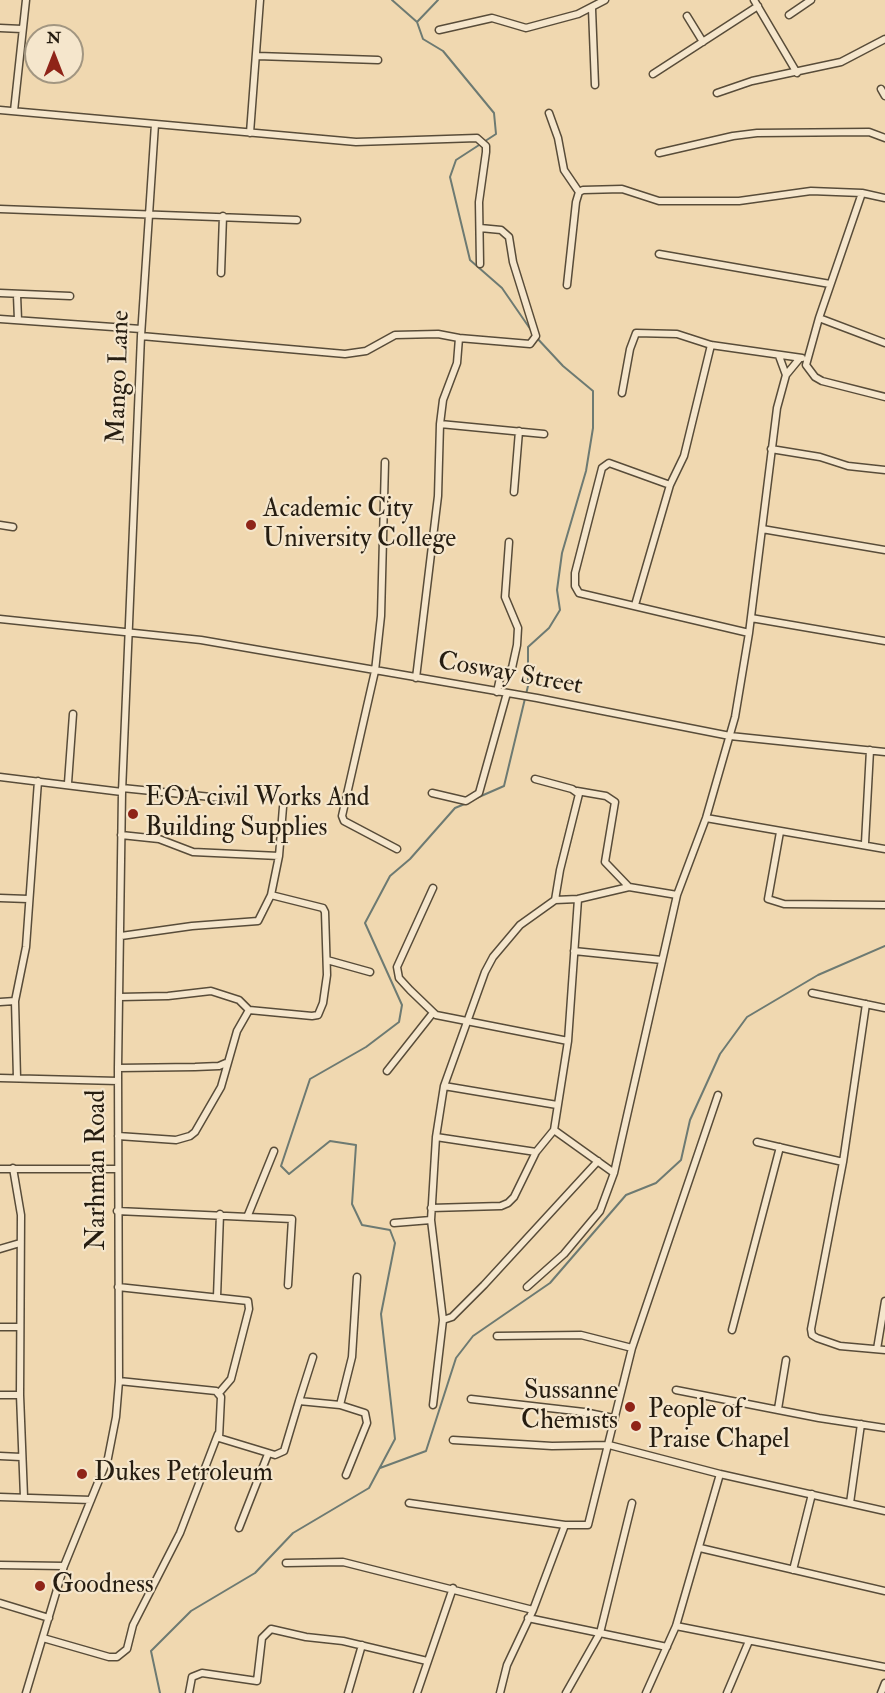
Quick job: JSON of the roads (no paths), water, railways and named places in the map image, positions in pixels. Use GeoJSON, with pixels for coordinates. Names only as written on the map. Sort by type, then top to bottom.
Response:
{"type":"FeatureCollection","features":[{"type":"Feature","properties":{"kind":"street"},"geometry":{"type":"LineString","coordinates":[[14,111],[26,0]]}},
{"type":"Feature","properties":{"kind":"street"},"geometry":{"type":"LineString","coordinates":[[250,134],[260,0]]}},
{"type":"Feature","properties":{"kind":"street"},"geometry":{"type":"LineString","coordinates":[[439,30],[492,18],[526,28],[592,9],[605,0]]}},
{"type":"Feature","properties":{"kind":"street"},"geometry":{"type":"LineString","coordinates":[[789,15],[811,0]]}},
{"type":"Feature","properties":{"kind":"street"},"geometry":{"type":"LineString","coordinates":[[653,74],[703,42],[756,3],[797,73]]}},
{"type":"Feature","properties":{"kind":"street"},"geometry":{"type":"LineString","coordinates":[[592,9],[595,85]]}},
{"type":"Feature","properties":{"kind":"street"},"geometry":{"type":"LineString","coordinates":[[687,16],[703,42]]}},
{"type":"Feature","properties":{"kind":"street"},"geometry":{"type":"LineString","coordinates":[[0,28],[22,29]]}},
{"type":"Feature","properties":{"kind":"street"},"geometry":{"type":"LineString","coordinates":[[717,93],[752,81],[841,62],[885,39]]}},
{"type":"Feature","properties":{"kind":"street"},"geometry":{"type":"LineString","coordinates":[[257,56],[378,60]]}},
{"type":"Feature","properties":{"kind":"street"},"geometry":{"type":"LineString","coordinates":[[881,89],[885,96]]}},
{"type":"Feature","properties":{"kind":"street"},"geometry":{"type":"LineString","coordinates":[[0,110],[380,144],[481,139],[486,152],[479,202],[480,264]]}},
{"type":"Feature","properties":{"kind":"street"},"geometry":{"type":"LineString","coordinates":[[549,113],[558,138],[564,170],[579,192],[569,253],[567,285]]}},
{"type":"Feature","properties":{"kind":"street","name":"Mango Lane"},"geometry":{"type":"LineString","coordinates":[[129,633],[141,332],[155,124]]}},
{"type":"Feature","properties":{"kind":"street"},"geometry":{"type":"LineString","coordinates":[[659,153],[733,136],[758,134],[869,132],[885,138]]}},
{"type":"Feature","properties":{"kind":"street"},"geometry":{"type":"LineString","coordinates":[[579,192],[622,189],[659,201],[677,202],[739,201],[811,191],[862,193],[885,198]]}},
{"type":"Feature","properties":{"kind":"street"},"geometry":{"type":"LineString","coordinates":[[527,1287],[564,1254],[600,1211],[614,1173],[626,1131],[677,895],[706,818],[730,736],[749,633],[777,408],[786,375],[803,358],[819,318],[862,193]]}},
{"type":"Feature","properties":{"kind":"street"},"geometry":{"type":"LineString","coordinates":[[0,209],[297,220]]}},
{"type":"Feature","properties":{"kind":"street"},"geometry":{"type":"LineString","coordinates":[[221,273],[223,216]]}},
{"type":"Feature","properties":{"kind":"street"},"geometry":{"type":"LineString","coordinates":[[0,319],[345,354],[366,351],[394,335],[438,334],[530,344],[536,336],[513,262],[509,237],[501,230],[480,228]]}},
{"type":"Feature","properties":{"kind":"street"},"geometry":{"type":"LineString","coordinates":[[659,254],[830,284]]}},
{"type":"Feature","properties":{"kind":"street"},"geometry":{"type":"LineString","coordinates":[[0,293],[70,296]]}},
{"type":"Feature","properties":{"kind":"street"},"geometry":{"type":"LineString","coordinates":[[17,295],[18,320]]}},
{"type":"Feature","properties":{"kind":"street"},"geometry":{"type":"LineString","coordinates":[[819,318],[885,343]]}},
{"type":"Feature","properties":{"kind":"street"},"geometry":{"type":"LineString","coordinates":[[622,393],[636,333],[677,334],[711,345],[803,358]]}},
{"type":"Feature","properties":{"kind":"street"},"geometry":{"type":"LineString","coordinates":[[416,678],[438,496],[440,423],[443,400],[457,363],[459,338]]}},
{"type":"Feature","properties":{"kind":"street"},"geometry":{"type":"LineString","coordinates":[[635,605],[670,485],[684,456],[711,345]]}},
{"type":"Feature","properties":{"kind":"street"},"geometry":{"type":"LineString","coordinates":[[779,356],[786,375]]}},
{"type":"Feature","properties":{"kind":"street"},"geometry":{"type":"LineString","coordinates":[[803,358],[809,371],[822,381],[885,397]]}},
{"type":"Feature","properties":{"kind":"street"},"geometry":{"type":"LineString","coordinates":[[440,423],[544,434]]}},
{"type":"Feature","properties":{"kind":"street"},"geometry":{"type":"LineString","coordinates":[[514,492],[519,431]]}},
{"type":"Feature","properties":{"kind":"street"},"geometry":{"type":"LineString","coordinates":[[771,449],[820,457],[848,466],[885,470]]}},
{"type":"Feature","properties":{"kind":"street"},"geometry":{"type":"LineString","coordinates":[[385,462],[381,616],[375,671],[342,816],[344,821],[397,849]]}},
{"type":"Feature","properties":{"kind":"street"},"geometry":{"type":"LineString","coordinates":[[670,485],[609,463],[602,468],[575,573],[575,586],[579,593],[586,597],[635,605],[749,633]]}},
{"type":"Feature","properties":{"kind":"street"},"geometry":{"type":"LineString","coordinates":[[0,525],[13,527]]}},
{"type":"Feature","properties":{"kind":"street"},"geometry":{"type":"LineString","coordinates":[[762,529],[885,550]]}},
{"type":"Feature","properties":{"kind":"street"},"geometry":{"type":"LineString","coordinates":[[497,692],[500,678],[512,668],[517,645],[518,628],[506,597],[508,542]]}},
{"type":"Feature","properties":{"kind":"street"},"geometry":{"type":"LineString","coordinates":[[751,618],[885,641]]}},
{"type":"Feature","properties":{"kind":"street","name":"Cosway Street"},"geometry":{"type":"LineString","coordinates":[[0,619],[201,640],[537,698],[730,736],[885,752]]}},
{"type":"Feature","properties":{"kind":"street","name":"Narhman Road"},"geometry":{"type":"LineString","coordinates":[[26,1693],[64,1566],[111,1447],[119,1381],[118,1068],[122,790],[129,633]]}},
{"type":"Feature","properties":{"kind":"street"},"geometry":{"type":"LineString","coordinates":[[432,794],[466,801],[480,794],[508,694]]}},
{"type":"Feature","properties":{"kind":"street"},"geometry":{"type":"LineString","coordinates":[[68,783],[73,714]]}},
{"type":"Feature","properties":{"kind":"street"},"geometry":{"type":"LineString","coordinates":[[865,843],[870,750]]}},
{"type":"Feature","properties":{"kind":"street"},"geometry":{"type":"LineString","coordinates":[[0,777],[231,799]]}},
{"type":"Feature","properties":{"kind":"street"},"geometry":{"type":"LineString","coordinates":[[534,778],[577,791],[596,793],[615,802],[605,862],[629,886]]}},
{"type":"Feature","properties":{"kind":"street"},"geometry":{"type":"LineString","coordinates":[[17,1078],[15,1001],[26,947],[38,781]]}},
{"type":"Feature","properties":{"kind":"street"},"geometry":{"type":"LineString","coordinates":[[555,900],[579,795],[577,791]]}},
{"type":"Feature","properties":{"kind":"street"},"geometry":{"type":"LineString","coordinates":[[121,936],[192,926],[254,922],[263,914],[270,896],[279,856],[283,807]]}},
{"type":"Feature","properties":{"kind":"street"},"geometry":{"type":"LineString","coordinates":[[706,818],[780,832],[865,843],[885,849]]}},
{"type":"Feature","properties":{"kind":"street"},"geometry":{"type":"LineString","coordinates":[[780,832],[768,899],[784,903],[885,905]]}},
{"type":"Feature","properties":{"kind":"street"},"geometry":{"type":"LineString","coordinates":[[122,835],[159,839],[193,852],[279,856]]}},
{"type":"Feature","properties":{"kind":"street"},"geometry":{"type":"LineString","coordinates":[[433,1405],[443,1320],[431,1220],[436,1137],[444,1086],[465,1021],[493,957],[520,925],[555,900],[578,899],[629,886],[677,895]]}},
{"type":"Feature","properties":{"kind":"street"},"geometry":{"type":"LineString","coordinates":[[433,888],[396,970],[399,978],[432,1014],[568,1041]]}},
{"type":"Feature","properties":{"kind":"street"},"geometry":{"type":"LineString","coordinates":[[120,997],[168,996],[211,991],[239,1000],[249,1010],[318,1015],[326,988],[326,917],[323,908],[270,896]]}},
{"type":"Feature","properties":{"kind":"street"},"geometry":{"type":"LineString","coordinates":[[0,898],[28,899]]}},
{"type":"Feature","properties":{"kind":"street"},"geometry":{"type":"LineString","coordinates":[[431,1208],[501,1206],[508,1203],[514,1197],[536,1152],[554,1130],[568,1041],[578,899]]}},
{"type":"Feature","properties":{"kind":"street"},"geometry":{"type":"LineString","coordinates":[[574,951],[662,960]]}},
{"type":"Feature","properties":{"kind":"street"},"geometry":{"type":"LineString","coordinates":[[327,960],[370,972]]}},
{"type":"Feature","properties":{"kind":"street"},"geometry":{"type":"LineString","coordinates":[[812,993],[885,1008]]}},
{"type":"Feature","properties":{"kind":"street"},"geometry":{"type":"LineString","coordinates":[[0,1002],[15,1001]]}},
{"type":"Feature","properties":{"kind":"street"},"geometry":{"type":"LineString","coordinates":[[867,1004],[843,1162],[811,1329],[813,1335],[826,1341],[861,1349],[885,1350]]}},
{"type":"Feature","properties":{"kind":"street"},"geometry":{"type":"LineString","coordinates":[[118,1136],[176,1140],[190,1136],[202,1122],[221,1088],[226,1063],[241,1022],[249,1010]]}},
{"type":"Feature","properties":{"kind":"street"},"geometry":{"type":"LineString","coordinates":[[387,1071],[432,1014]]}},
{"type":"Feature","properties":{"kind":"street"},"geometry":{"type":"LineString","coordinates":[[118,1068],[219,1066],[226,1063]]}},
{"type":"Feature","properties":{"kind":"street"},"geometry":{"type":"LineString","coordinates":[[0,1078],[118,1080]]}},
{"type":"Feature","properties":{"kind":"street"},"geometry":{"type":"LineString","coordinates":[[444,1086],[557,1105]]}},
{"type":"Feature","properties":{"kind":"street"},"geometry":{"type":"LineString","coordinates":[[409,1503],[565,1525],[588,1525],[632,1348],[718,1095]]}},
{"type":"Feature","properties":{"kind":"street"},"geometry":{"type":"LineString","coordinates":[[554,1130],[614,1173]]}},
{"type":"Feature","properties":{"kind":"street"},"geometry":{"type":"LineString","coordinates":[[436,1137],[536,1152]]}},
{"type":"Feature","properties":{"kind":"street"},"geometry":{"type":"LineString","coordinates":[[757,1142],[843,1162]]}},
{"type":"Feature","properties":{"kind":"street"},"geometry":{"type":"LineString","coordinates":[[732,1330],[780,1147]]}},
{"type":"Feature","properties":{"kind":"street"},"geometry":{"type":"LineString","coordinates":[[248,1215],[274,1151]]}},
{"type":"Feature","properties":{"kind":"street"},"geometry":{"type":"LineString","coordinates":[[443,1320],[452,1317],[484,1285],[598,1161]]}},
{"type":"Feature","properties":{"kind":"street"},"geometry":{"type":"LineString","coordinates":[[13,1168],[21,1215],[20,1395],[24,1497]]}},
{"type":"Feature","properties":{"kind":"street"},"geometry":{"type":"LineString","coordinates":[[0,1169],[118,1169]]}},
{"type":"Feature","properties":{"kind":"street"},"geometry":{"type":"LineString","coordinates":[[117,1211],[248,1215],[292,1219],[288,1285]]}},
{"type":"Feature","properties":{"kind":"street"},"geometry":{"type":"LineString","coordinates":[[217,1297],[220,1214]]}},
{"type":"Feature","properties":{"kind":"street"},"geometry":{"type":"LineString","coordinates":[[394,1223],[431,1220]]}},
{"type":"Feature","properties":{"kind":"street"},"geometry":{"type":"LineString","coordinates":[[0,1249],[20,1243]]}},
{"type":"Feature","properties":{"kind":"street"},"geometry":{"type":"LineString","coordinates":[[340,1405],[352,1357],[357,1276]]}},
{"type":"Feature","properties":{"kind":"street"},"geometry":{"type":"LineString","coordinates":[[43,1638],[109,1657],[117,1657],[127,1649],[133,1625],[180,1533],[218,1434],[219,1393],[231,1379],[249,1309],[248,1301],[118,1287]]}},
{"type":"Feature","properties":{"kind":"street"},"geometry":{"type":"LineString","coordinates":[[877,1349],[885,1301]]}},
{"type":"Feature","properties":{"kind":"street"},"geometry":{"type":"LineString","coordinates":[[0,1327],[20,1327]]}},
{"type":"Feature","properties":{"kind":"street"},"geometry":{"type":"LineString","coordinates":[[497,1336],[581,1335],[632,1348]]}},
{"type":"Feature","properties":{"kind":"street"},"geometry":{"type":"LineString","coordinates":[[218,1434],[223,1441],[268,1454],[275,1455],[284,1451],[313,1357]]}},
{"type":"Feature","properties":{"kind":"street"},"geometry":{"type":"LineString","coordinates":[[778,1409],[786,1360]]}},
{"type":"Feature","properties":{"kind":"street"},"geometry":{"type":"LineString","coordinates":[[119,1381],[219,1393]]}},
{"type":"Feature","properties":{"kind":"street"},"geometry":{"type":"LineString","coordinates":[[676,1390],[819,1418],[885,1428]]}},
{"type":"Feature","properties":{"kind":"street"},"geometry":{"type":"LineString","coordinates":[[0,1395],[20,1395]]}},
{"type":"Feature","properties":{"kind":"street"},"geometry":{"type":"LineString","coordinates":[[471,1399],[505,1405],[573,1410],[613,1418]]}},
{"type":"Feature","properties":{"kind":"street"},"geometry":{"type":"LineString","coordinates":[[299,1401],[340,1405],[365,1413],[368,1419],[346,1475]]}},
{"type":"Feature","properties":{"kind":"street"},"geometry":{"type":"LineString","coordinates":[[850,1503],[861,1424]]}},
{"type":"Feature","properties":{"kind":"street"},"geometry":{"type":"LineString","coordinates":[[453,1440],[552,1446],[609,1444],[720,1474],[885,1510]]}},
{"type":"Feature","properties":{"kind":"street"},"geometry":{"type":"LineString","coordinates":[[239,1528],[268,1454]]}},
{"type":"Feature","properties":{"kind":"street"},"geometry":{"type":"LineString","coordinates":[[0,1456],[21,1457]]}},
{"type":"Feature","properties":{"kind":"street"},"geometry":{"type":"LineString","coordinates":[[646,1693],[676,1626],[720,1474]]}},
{"type":"Feature","properties":{"kind":"street"},"geometry":{"type":"LineString","coordinates":[[793,1570],[812,1494]]}},
{"type":"Feature","properties":{"kind":"street"},"geometry":{"type":"LineString","coordinates":[[0,1497],[91,1500]]}},
{"type":"Feature","properties":{"kind":"street"},"geometry":{"type":"LineString","coordinates":[[566,1693],[600,1633],[632,1503]]}},
{"type":"Feature","properties":{"kind":"street"},"geometry":{"type":"LineString","coordinates":[[500,1693],[507,1665],[532,1610],[565,1525]]}},
{"type":"Feature","properties":{"kind":"street"},"geometry":{"type":"LineString","coordinates":[[700,1548],[885,1591]]}},
{"type":"Feature","properties":{"kind":"street"},"geometry":{"type":"LineString","coordinates":[[286,1563],[343,1562],[453,1588],[532,1610]]}},
{"type":"Feature","properties":{"kind":"street"},"geometry":{"type":"LineString","coordinates":[[0,1565],[64,1566]]}},
{"type":"Feature","properties":{"kind":"street"},"geometry":{"type":"LineString","coordinates":[[417,1693],[453,1588]]}},
{"type":"Feature","properties":{"kind":"street"},"geometry":{"type":"LineString","coordinates":[[0,1604],[49,1618]]}},
{"type":"Feature","properties":{"kind":"street"},"geometry":{"type":"LineString","coordinates":[[528,1618],[667,1647]]}},
{"type":"Feature","properties":{"kind":"street"},"geometry":{"type":"LineString","coordinates":[[676,1626],[885,1667]]}},
{"type":"Feature","properties":{"kind":"street"},"geometry":{"type":"LineString","coordinates":[[189,1693],[192,1677],[202,1673],[257,1681],[262,1638],[271,1629],[362,1645],[427,1660]]}},
{"type":"Feature","properties":{"kind":"street"},"geometry":{"type":"LineString","coordinates":[[727,1693],[749,1641]]}},
{"type":"Feature","properties":{"kind":"street"},"geometry":{"type":"LineString","coordinates":[[348,1693],[362,1645]]}},
{"type":"Feature","properties":{"kind":"street"},"geometry":{"type":"LineString","coordinates":[[881,1693],[885,1683]]}},
{"type":"Feature","properties":{"kind":"waterway"},"geometry":{"type":"LineString","coordinates":[[392,0],[417,22]]}},
{"type":"Feature","properties":{"kind":"waterway"},"geometry":{"type":"LineString","coordinates":[[438,0],[417,22],[423,39],[443,51],[494,113],[496,134],[456,160],[450,177],[470,260],[502,288],[533,333]]}},
{"type":"Feature","properties":{"kind":"waterway"},"geometry":{"type":"LineString","coordinates":[[472,800],[504,786],[528,686],[528,647],[549,628],[560,610],[557,590],[562,553],[586,471],[593,428],[593,391],[563,366],[536,337]]}},
{"type":"Feature","properties":{"kind":"waterway"},"geometry":{"type":"LineString","coordinates":[[160,1693],[151,1651],[191,1611],[255,1573],[293,1533],[369,1488],[395,1439],[381,1314],[395,1243],[390,1230],[362,1225],[352,1204],[356,1145],[330,1141],[289,1174],[281,1166],[310,1079],[366,1047],[399,1022],[402,1005],[365,923],[390,876],[410,859],[455,808],[467,803]]}},
{"type":"Feature","properties":{"kind":"waterway"},"geometry":{"type":"LineString","coordinates":[[380,1468],[426,1451],[456,1358],[473,1336],[550,1283],[626,1195],[656,1183],[681,1160],[690,1120],[720,1054],[747,1017],[818,975],[885,946]]}},
{"type":"Feature","properties":{"kind":"place","name":"Academic City University College"},"geometry":{"type":"Point","coordinates":[251,525]}},
{"type":"Feature","properties":{"kind":"place","name":"EOA civil Works And Building Supplies"},"geometry":{"type":"Point","coordinates":[133,814]}},
{"type":"Feature","properties":{"kind":"place","name":"Sussanne Chemists"},"geometry":{"type":"Point","coordinates":[630,1407]}},
{"type":"Feature","properties":{"kind":"place","name":"People of Praise Chapel"},"geometry":{"type":"Point","coordinates":[636,1426]}},
{"type":"Feature","properties":{"kind":"place","name":"Dukes Petroleum"},"geometry":{"type":"Point","coordinates":[82,1474]}},
{"type":"Feature","properties":{"kind":"place","name":"Goodness"},"geometry":{"type":"Point","coordinates":[40,1586]}}]}
